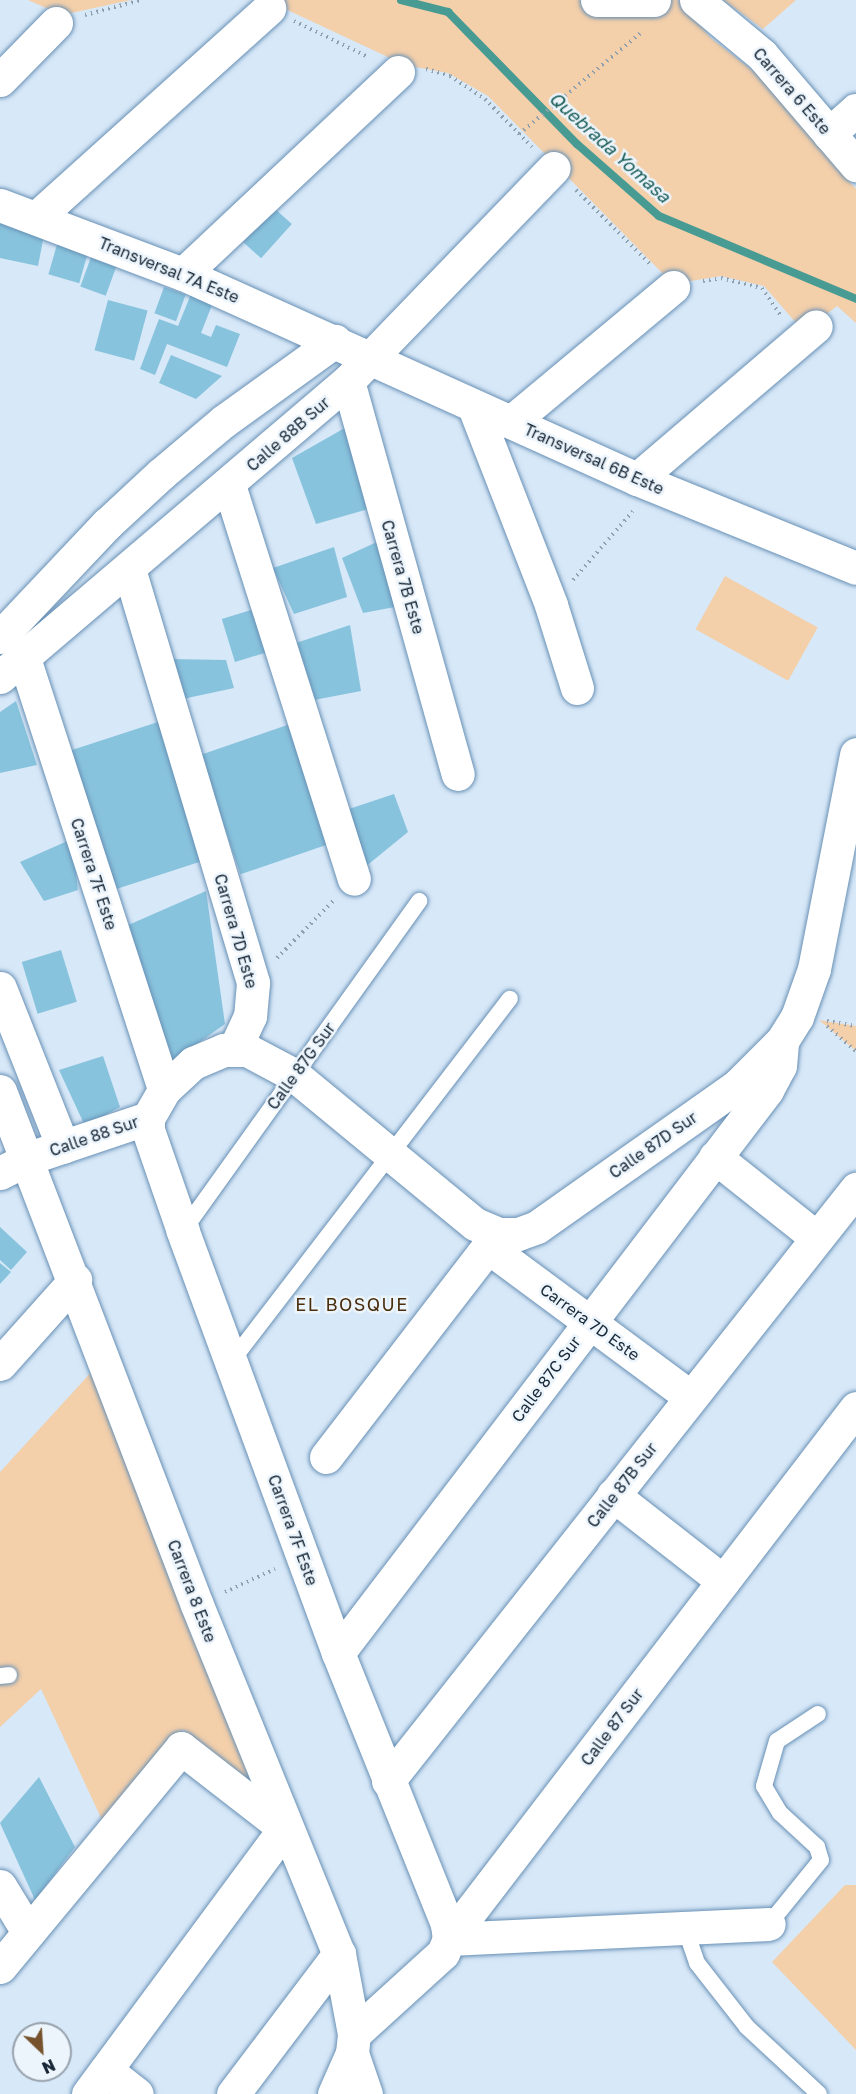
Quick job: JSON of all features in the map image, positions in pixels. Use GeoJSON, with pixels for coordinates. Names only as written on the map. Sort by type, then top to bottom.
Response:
{"type":"FeatureCollection","features":[{"type":"Feature","properties":{"kind":"street"},"geometry":{"type":"LineString","coordinates":[[597,0],[650,14]]}},
{"type":"Feature","properties":{"kind":"street","name":"Carrera 6 Este"},"geometry":{"type":"LineString","coordinates":[[696,0],[762,55],[856,165]]}},
{"type":"Feature","properties":{"kind":"street"},"geometry":{"type":"LineString","coordinates":[[36,218],[269,8]]}},
{"type":"Feature","properties":{"kind":"street"},"geometry":{"type":"LineString","coordinates":[[0,80],[56,23]]}},
{"type":"Feature","properties":{"kind":"street"},"geometry":{"type":"LineString","coordinates":[[183,274],[398,72]]}},
{"type":"Feature","properties":{"kind":"street"},"geometry":{"type":"LineString","coordinates":[[829,134],[856,111]]}},
{"type":"Feature","properties":{"kind":"street","name":"Calle 88B Sur"},"geometry":{"type":"LineString","coordinates":[[8,657],[129,569],[348,381],[554,168]]}},
{"type":"Feature","properties":{"kind":"street","name":"Transversal 7A Este"},"geometry":{"type":"LineString","coordinates":[[0,205],[183,274],[335,340]]}},
{"type":"Feature","properties":{"kind":"street"},"geometry":{"type":"LineString","coordinates":[[511,423],[673,287]]}},
{"type":"Feature","properties":{"kind":"street"},"geometry":{"type":"LineString","coordinates":[[646,483],[806,333]]}},
{"type":"Feature","properties":{"kind":"street"},"geometry":{"type":"LineString","coordinates":[[8,657],[107,524],[161,474],[224,421],[335,340]]}},
{"type":"Feature","properties":{"kind":"street","name":"Transversal 6B Este"},"geometry":{"type":"LineString","coordinates":[[335,340],[474,407],[646,483],[856,567]]}},
{"type":"Feature","properties":{"kind":"street","name":"Carrera 7B Este"},"geometry":{"type":"LineString","coordinates":[[348,381],[458,774]]}},
{"type":"Feature","properties":{"kind":"street"},"geometry":{"type":"LineString","coordinates":[[474,407],[550,605],[577,688]]}},
{"type":"Feature","properties":{"kind":"street"},"geometry":{"type":"LineString","coordinates":[[229,485],[354,879]]}},
{"type":"Feature","properties":{"kind":"street","name":"Carrera 7D Este"},"geometry":{"type":"LineString","coordinates":[[129,569],[253,983],[250,1016],[235,1048],[260,1053],[294,1075],[475,1224],[589,1322],[692,1396]]}},
{"type":"Feature","properties":{"kind":"street","name":"Carrera 7F Este"},"geometry":{"type":"LineString","coordinates":[[8,657],[156,1104],[148,1130],[338,1653],[447,1924],[449,1939]]}},
{"type":"Feature","properties":{"kind":"street","name":"Calle 87D Sur"},"geometry":{"type":"LineString","coordinates":[[493,1240],[537,1227],[737,1086],[782,1041],[797,1017],[814,969],[856,754]]}},
{"type":"Feature","properties":{"kind":"street"},"geometry":{"type":"LineString","coordinates":[[0,988],[63,1147]]}},
{"type":"Feature","properties":{"kind":"street","name":"Calle 87C Sur"},"geometry":{"type":"LineString","coordinates":[[338,1653],[766,1090],[780,1066],[782,1041]]}},
{"type":"Feature","properties":{"kind":"street","name":"Calle 88 Sur"},"geometry":{"type":"LineString","coordinates":[[0,1173],[29,1158],[63,1147],[156,1104],[193,1063],[235,1048]]}},
{"type":"Feature","properties":{"kind":"street","name":"Carrera 8 Este"},"geometry":{"type":"LineString","coordinates":[[0,1091],[29,1158],[197,1605],[285,1827],[339,1954],[353,2043],[366,2094]]}},
{"type":"Feature","properties":{"kind":"street"},"geometry":{"type":"LineString","coordinates":[[715,1157],[817,1238]]}},
{"type":"Feature","properties":{"kind":"street","name":"Calle 87B Sur"},"geometry":{"type":"LineString","coordinates":[[388,1781],[856,1189]]}},
{"type":"Feature","properties":{"kind":"street"},"geometry":{"type":"LineString","coordinates":[[326,1457],[493,1240]]}},
{"type":"Feature","properties":{"kind":"street"},"geometry":{"type":"LineString","coordinates":[[0,1365],[75,1280]]}},
{"type":"Feature","properties":{"kind":"street","name":"Calle 87 Sur"},"geometry":{"type":"LineString","coordinates":[[334,2094],[353,2043],[443,1953],[449,1939],[856,1408]]}},
{"type":"Feature","properties":{"kind":"street"},"geometry":{"type":"LineString","coordinates":[[613,1495],[723,1581]]}},
{"type":"Feature","properties":{"kind":"street"},"geometry":{"type":"LineString","coordinates":[[0,1967],[181,1748],[285,1827],[97,2082],[137,2094]]}},
{"type":"Feature","properties":{"kind":"street"},"geometry":{"type":"LineString","coordinates":[[0,1886],[28,1932]]}},
{"type":"Feature","properties":{"kind":"street"},"geometry":{"type":"LineString","coordinates":[[449,1939],[769,1923]]}},
{"type":"Feature","properties":{"kind":"street"},"geometry":{"type":"LineString","coordinates":[[233,2094],[339,1954]]}},
{"type":"Feature","properties":{"kind":"lane","name":"Calle 87G Sur"},"geometry":{"type":"LineString","coordinates":[[183,1231],[418,901]]}},
{"type":"Feature","properties":{"kind":"lane"},"geometry":{"type":"LineString","coordinates":[[231,1362],[510,999]]}},
{"type":"Feature","properties":{"kind":"lane"},"geometry":{"type":"LineString","coordinates":[[769,1923],[821,1860],[817,1847],[780,1813],[764,1786],[777,1741],[818,1714]]}},
{"type":"Feature","properties":{"kind":"lane"},"geometry":{"type":"LineString","coordinates":[[685,1928],[697,1963],[747,2026],[819,2094]]}},
{"type":"Feature","properties":{"kind":"path"},"geometry":{"type":"LineString","coordinates":[[56,23],[141,0]]}},
{"type":"Feature","properties":{"kind":"path"},"geometry":{"type":"LineString","coordinates":[[269,8],[398,72],[429,69],[450,76],[484,99],[673,287],[721,278],[762,288],[806,333]]}},
{"type":"Feature","properties":{"kind":"path"},"geometry":{"type":"LineString","coordinates":[[519,134],[559,100],[650,14]]}},
{"type":"Feature","properties":{"kind":"path"},"geometry":{"type":"LineString","coordinates":[[550,605],[646,483]]}},
{"type":"Feature","properties":{"kind":"path"},"geometry":{"type":"LineString","coordinates":[[253,983],[354,879]]}},
{"type":"Feature","properties":{"kind":"path"},"geometry":{"type":"LineString","coordinates":[[819,1020],[856,1051]]}},
{"type":"Feature","properties":{"kind":"path"},"geometry":{"type":"LineString","coordinates":[[197,1605],[302,1556]]}},
{"type":"Feature","properties":{"kind":"shaded area"},"geometry":{"type":"Polygon","coordinates":[[[28,0],[131,0],[62,15],[28,0]]]}},
{"type":"Feature","properties":{"kind":"shaded area"},"geometry":{"type":"Polygon","coordinates":[[[266,0],[678,0],[711,38],[760,76],[856,189],[856,323],[837,306],[804,332],[764,286],[721,276],[673,284],[488,96],[448,73],[405,65],[266,0]]]}},
{"type":"Feature","properties":{"kind":"shaded area"},"geometry":{"type":"Polygon","coordinates":[[[723,0],[796,0],[763,29],[723,0]]]}},
{"type":"Feature","properties":{"kind":"shaded area"},"geometry":{"type":"Polygon","coordinates":[[[725,576],[818,627],[788,681],[695,629],[725,576]]]}},
{"type":"Feature","properties":{"kind":"shaded area"},"geometry":{"type":"Polygon","coordinates":[[[819,1020],[856,1026],[856,1051],[819,1020]]]}},
{"type":"Feature","properties":{"kind":"shaded area"},"geometry":{"type":"Polygon","coordinates":[[[95,1368],[253,1783],[183,1730],[102,1820],[41,1689],[0,1727],[0,1472],[95,1368]]]}},
{"type":"Feature","properties":{"kind":"shaded area"},"geometry":{"type":"Polygon","coordinates":[[[845,1885],[856,1885],[856,2050],[772,1962],[845,1885]]]}},
{"type":"Feature","properties":{"kind":"building"},"geometry":{"type":"Polygon","coordinates":[[[274,208],[292,224],[261,258],[243,242],[274,208]]]}},
{"type":"Feature","properties":{"kind":"building"},"geometry":{"type":"Polygon","coordinates":[[[0,220],[45,230],[38,266],[0,258],[0,220]]]}},
{"type":"Feature","properties":{"kind":"building"},"geometry":{"type":"Polygon","coordinates":[[[60,234],[91,243],[79,283],[48,274],[60,234]]]}},
{"type":"Feature","properties":{"kind":"building"},"geometry":{"type":"Polygon","coordinates":[[[94,249],[119,258],[106,296],[80,287],[94,249]]]}},
{"type":"Feature","properties":{"kind":"building"},"geometry":{"type":"Polygon","coordinates":[[[164,287],[186,295],[176,321],[154,313],[164,287]]]}},
{"type":"Feature","properties":{"kind":"building"},"geometry":{"type":"Polygon","coordinates":[[[194,287],[216,295],[201,333],[211,337],[216,325],[240,334],[227,367],[167,344],[155,375],[140,369],[159,319],[178,326],[194,287]]]}},
{"type":"Feature","properties":{"kind":"building"},"geometry":{"type":"Polygon","coordinates":[[[108,300],[148,311],[134,361],[95,350],[108,300]]]}},
{"type":"Feature","properties":{"kind":"building"},"geometry":{"type":"Polygon","coordinates":[[[171,355],[222,376],[196,399],[159,383],[171,355]]]}},
{"type":"Feature","properties":{"kind":"building"},"geometry":{"type":"Polygon","coordinates":[[[350,425],[372,508],[316,524],[292,458],[350,425]]]}},
{"type":"Feature","properties":{"kind":"building"},"geometry":{"type":"Polygon","coordinates":[[[379,541],[400,606],[363,613],[342,558],[379,541]]]}},
{"type":"Feature","properties":{"kind":"building"},"geometry":{"type":"Polygon","coordinates":[[[334,547],[347,597],[294,614],[273,568],[334,547]]]}},
{"type":"Feature","properties":{"kind":"building"},"geometry":{"type":"Polygon","coordinates":[[[261,607],[274,650],[235,662],[222,619],[261,607]]]}},
{"type":"Feature","properties":{"kind":"building"},"geometry":{"type":"Polygon","coordinates":[[[350,625],[361,691],[314,700],[296,643],[350,625]]]}},
{"type":"Feature","properties":{"kind":"building"},"geometry":{"type":"Polygon","coordinates":[[[169,659],[226,660],[234,688],[178,700],[169,659]]]}},
{"type":"Feature","properties":{"kind":"building"},"geometry":{"type":"Polygon","coordinates":[[[16,701],[37,765],[0,773],[0,712],[16,701]]]}},
{"type":"Feature","properties":{"kind":"building"},"geometry":{"type":"Polygon","coordinates":[[[161,721],[206,860],[111,891],[66,752],[161,721]]]}},
{"type":"Feature","properties":{"kind":"building"},"geometry":{"type":"Polygon","coordinates":[[[296,722],[337,841],[241,874],[200,755],[296,722]]]}},
{"type":"Feature","properties":{"kind":"building"},"geometry":{"type":"Polygon","coordinates":[[[394,794],[408,832],[365,867],[346,810],[394,794]]]}},
{"type":"Feature","properties":{"kind":"building"},"geometry":{"type":"Polygon","coordinates":[[[72,839],[78,890],[44,901],[20,862],[72,839]]]}},
{"type":"Feature","properties":{"kind":"building"},"geometry":{"type":"Polygon","coordinates":[[[206,891],[225,1024],[173,1061],[126,926],[206,891]]]}},
{"type":"Feature","properties":{"kind":"building"},"geometry":{"type":"Polygon","coordinates":[[[61,950],[77,1002],[38,1014],[22,962],[61,950]]]}},
{"type":"Feature","properties":{"kind":"building"},"geometry":{"type":"Polygon","coordinates":[[[103,1056],[120,1107],[85,1126],[59,1070],[103,1056]]]}},
{"type":"Feature","properties":{"kind":"building"},"geometry":{"type":"Polygon","coordinates":[[[0,1227],[27,1252],[11,1270],[0,1260],[0,1227]]]}},
{"type":"Feature","properties":{"kind":"building"},"geometry":{"type":"Polygon","coordinates":[[[0,1263],[11,1272],[0,1284],[0,1263]]]}},
{"type":"Feature","properties":{"kind":"building"},"geometry":{"type":"Polygon","coordinates":[[[39,1777],[75,1847],[35,1900],[0,1823],[39,1777]]]}},
{"type":"Feature","properties":{"kind":"waterway","name":"Quebrada Yomasa"},"geometry":{"type":"LineString","coordinates":[[401,0],[448,12],[577,144],[659,216],[856,299]]}},
{"type":"Feature","properties":{"kind":"district","name":"EL BOSQUE"},"geometry":{"type":"Point","coordinates":[352,1304]}}]}
